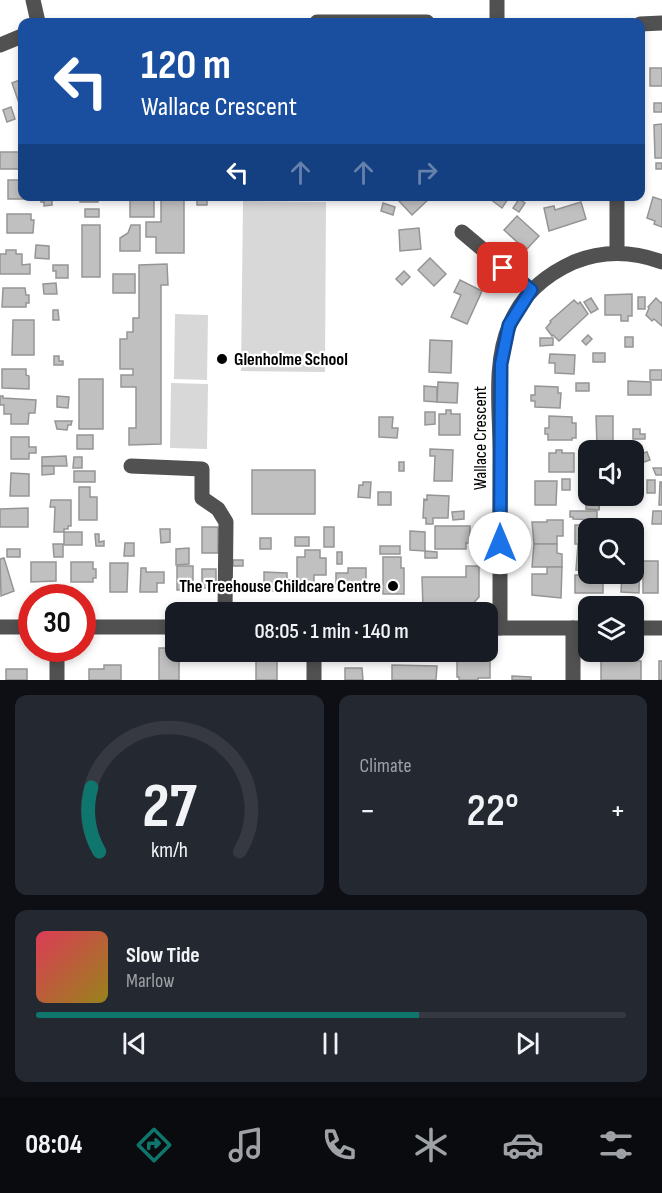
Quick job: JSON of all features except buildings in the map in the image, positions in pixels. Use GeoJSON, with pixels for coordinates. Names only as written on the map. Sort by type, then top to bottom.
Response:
{"type":"FeatureCollection","features":[{"type":"Feature","properties":{"kind":"street"},"geometry":{"type":"LineString","coordinates":[[33,0],[37,18]]}},
{"type":"Feature","properties":{"kind":"street"},"geometry":{"type":"LineString","coordinates":[[497,0],[497,18]]}},
{"type":"Feature","properties":{"kind":"street"},"geometry":{"type":"LineString","coordinates":[[645,24],[662,23]]}},
{"type":"Feature","properties":{"kind":"street"},"geometry":{"type":"LineString","coordinates":[[0,45],[18,38]]}},
{"type":"Feature","properties":{"kind":"street"},"geometry":{"type":"LineString","coordinates":[[617,201],[617,252]]}},
{"type":"Feature","properties":{"kind":"street"},"geometry":{"type":"LineString","coordinates":[[462,232],[531,290]]}},
{"type":"Feature","properties":{"kind":"street","name":"Wallace Crescent"},"geometry":{"type":"LineString","coordinates":[[495,602],[501,364],[509,325],[531,290],[551,274],[584,258],[617,252],[634,253],[662,262]]}},
{"type":"Feature","properties":{"kind":"street"},"geometry":{"type":"LineString","coordinates":[[130,466],[202,469],[202,498],[218,509],[226,522],[225,602]]}},
{"type":"Feature","properties":{"kind":"street"},"geometry":{"type":"LineString","coordinates":[[0,627],[18,627]]}},
{"type":"Feature","properties":{"kind":"street"},"geometry":{"type":"LineString","coordinates":[[96,627],[165,627]]}},
{"type":"Feature","properties":{"kind":"street"},"geometry":{"type":"LineString","coordinates":[[498,628],[578,628]]}},
{"type":"Feature","properties":{"kind":"street"},"geometry":{"type":"LineString","coordinates":[[644,628],[662,628]]}},
{"type":"Feature","properties":{"kind":"street"},"geometry":{"type":"LineString","coordinates":[[573,680],[578,648]]}},
{"type":"Feature","properties":{"kind":"street"},"geometry":{"type":"LineString","coordinates":[[57,662],[57,680]]}},
{"type":"Feature","properties":{"kind":"street"},"geometry":{"type":"LineString","coordinates":[[314,662],[314,680]]}},
{"type":"Feature","properties":{"kind":"shaded area"},"geometry":{"type":"Polygon","coordinates":[[[243,201],[326,202],[325,372],[241,371],[243,201]]]}},
{"type":"Feature","properties":{"kind":"shaded area"},"geometry":{"type":"Polygon","coordinates":[[[175,314],[208,315],[207,380],[174,379],[175,314]]]}},
{"type":"Feature","properties":{"kind":"shaded area"},"geometry":{"type":"Polygon","coordinates":[[[171,383],[208,384],[207,449],[170,448],[171,383]]]}},
{"type":"Feature","properties":{"kind":"place","name":"Glenholme School"},"geometry":{"type":"Point","coordinates":[222,359]}},
{"type":"Feature","properties":{"kind":"place","name":"The Treehouse Childcare Centre"},"geometry":{"type":"Point","coordinates":[393,586]}},
{"type":"Feature","properties":{"kind":"route"},"geometry":{"type":"LineString","coordinates":[[500,543],[501,364],[509,325],[531,290],[503,268]]}}]}
